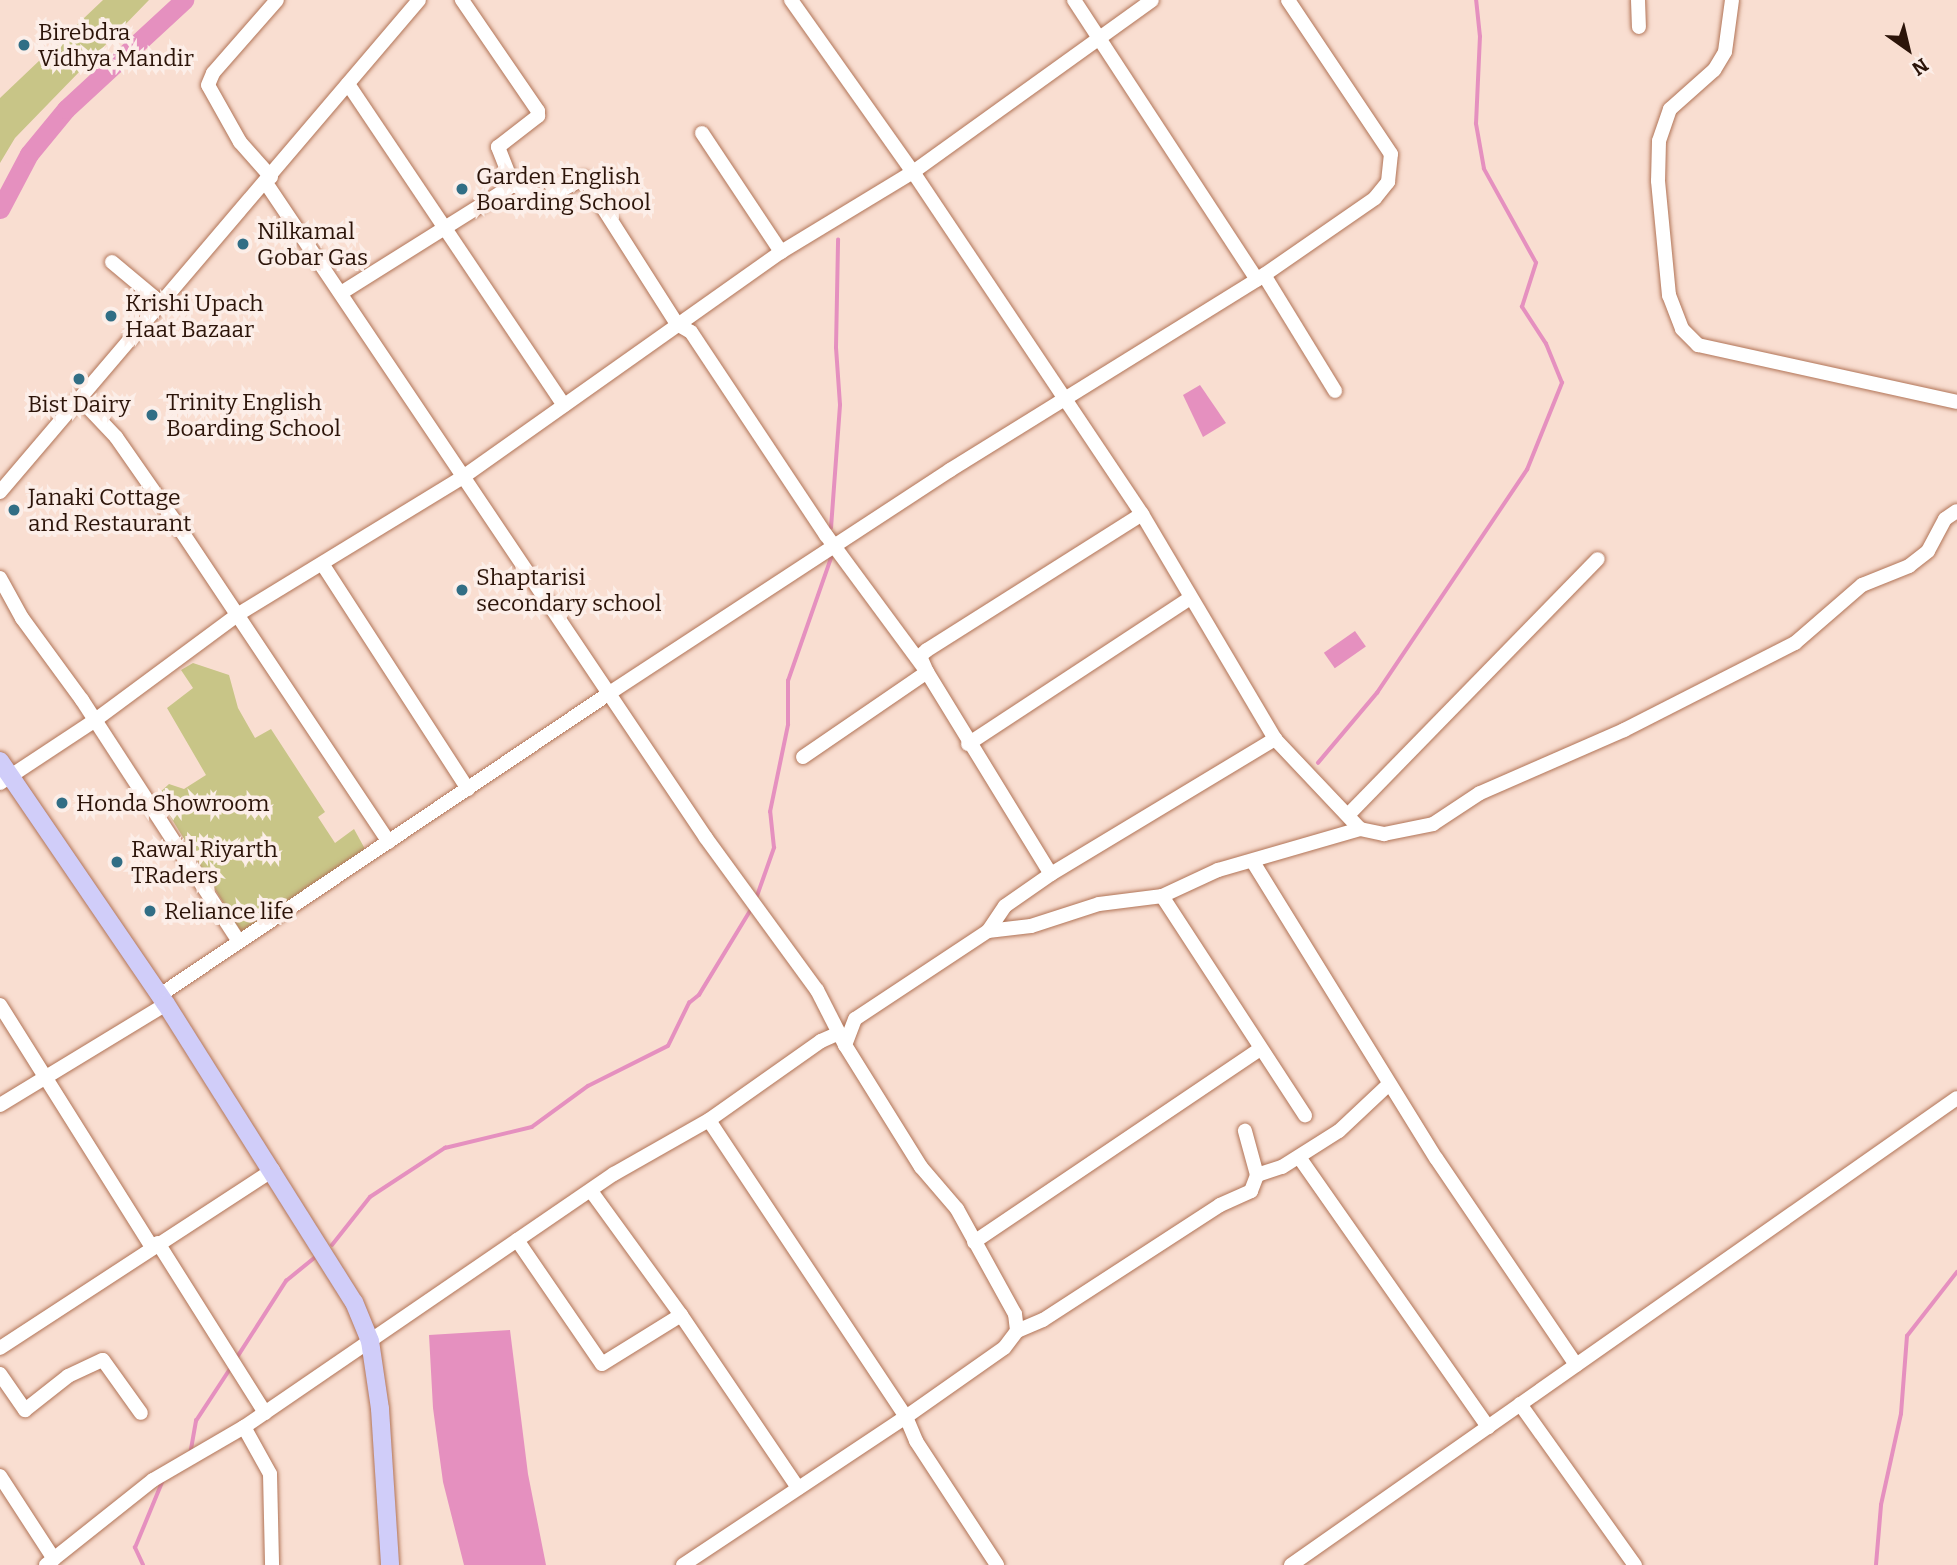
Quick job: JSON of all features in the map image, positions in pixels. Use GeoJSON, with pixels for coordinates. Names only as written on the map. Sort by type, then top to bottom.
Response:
{"type":"FeatureCollection","features":[{"type":"Feature","properties":{"kind":"main road"},"geometry":{"type":"LineString","coordinates":[[0,761],[5,780],[163,999],[273,1170],[329,1258],[370,1340],[380,1409],[390,1565]]}},
{"type":"Feature","properties":{"kind":"street"},"geometry":{"type":"LineString","coordinates":[[276,0],[213,73],[208,85],[240,142],[268,180],[463,477],[611,692],[706,838],[817,989],[841,1040],[921,1167],[957,1209],[1015,1314],[1017,1331]]}},
{"type":"Feature","properties":{"kind":"street"},"geometry":{"type":"LineString","coordinates":[[0,492],[419,0]]}},
{"type":"Feature","properties":{"kind":"street"},"geometry":{"type":"LineString","coordinates":[[462,0],[538,111],[538,116],[498,147],[513,184],[546,198],[584,178],[677,324],[691,331],[835,545],[927,672]]}},
{"type":"Feature","properties":{"kind":"street"},"geometry":{"type":"LineString","coordinates":[[791,0],[913,172],[1142,514],[1276,739],[1349,814],[1360,829]]}},
{"type":"Feature","properties":{"kind":"street"},"geometry":{"type":"LineString","coordinates":[[1074,0],[1335,391]]}},
{"type":"Feature","properties":{"kind":"street"},"geometry":{"type":"LineString","coordinates":[[5,780],[94,721],[237,615],[323,565],[463,477],[781,252],[913,172],[1153,0]]}},
{"type":"Feature","properties":{"kind":"street"},"geometry":{"type":"LineString","coordinates":[[0,1105],[163,999],[611,692],[835,545],[1260,277],[1375,198],[1388,182],[1391,154],[1288,0]]}},
{"type":"Feature","properties":{"kind":"street"},"geometry":{"type":"LineString","coordinates":[[1638,0],[1639,27]]}},
{"type":"Feature","properties":{"kind":"street"},"geometry":{"type":"LineString","coordinates":[[1732,0],[1725,52],[1714,71],[1670,110],[1659,141],[1658,181],[1669,295],[1682,329],[1698,345],[1957,402]]}},
{"type":"Feature","properties":{"kind":"street"},"geometry":{"type":"LineString","coordinates":[[348,84],[564,405]]}},
{"type":"Feature","properties":{"kind":"street"},"geometry":{"type":"LineString","coordinates":[[702,133],[781,252]]}},
{"type":"Feature","properties":{"kind":"street"},"geometry":{"type":"LineString","coordinates":[[341,293],[513,184]]}},
{"type":"Feature","properties":{"kind":"street"},"geometry":{"type":"LineString","coordinates":[[112,262],[161,303]]}},
{"type":"Feature","properties":{"kind":"street"},"geometry":{"type":"LineString","coordinates":[[81,400],[116,437],[389,842]]}},
{"type":"Feature","properties":{"kind":"street"},"geometry":{"type":"LineString","coordinates":[[988,931],[1031,926],[1099,904],[1162,896],[1218,870],[1360,829],[1397,833],[1433,824],[1480,793],[1624,730],[1795,643],[1862,585],[1909,566],[1928,551],[1945,519],[1957,511]]}},
{"type":"Feature","properties":{"kind":"street"},"geometry":{"type":"LineString","coordinates":[[1051,874],[968,744],[920,656],[1142,514]]}},
{"type":"Feature","properties":{"kind":"street"},"geometry":{"type":"LineString","coordinates":[[1349,814],[1598,559]]}},
{"type":"Feature","properties":{"kind":"street"},"geometry":{"type":"LineString","coordinates":[[323,565],[468,789]]}},
{"type":"Feature","properties":{"kind":"street"},"geometry":{"type":"LineString","coordinates":[[0,578],[22,618],[94,721],[235,936]]}},
{"type":"Feature","properties":{"kind":"street"},"geometry":{"type":"LineString","coordinates":[[968,744],[1190,598]]}},
{"type":"Feature","properties":{"kind":"street"},"geometry":{"type":"LineString","coordinates":[[803,757],[927,672]]}},
{"type":"Feature","properties":{"kind":"street"},"geometry":{"type":"LineString","coordinates":[[841,1040],[855,1019],[988,931],[1006,906],[1051,874],[1276,739]]}},
{"type":"Feature","properties":{"kind":"street"},"geometry":{"type":"LineString","coordinates":[[1253,862],[1390,1084],[1576,1365]]}},
{"type":"Feature","properties":{"kind":"street"},"geometry":{"type":"LineString","coordinates":[[1162,896],[1259,1050],[1305,1115]]}},
{"type":"Feature","properties":{"kind":"street"},"geometry":{"type":"LineString","coordinates":[[0,1004],[265,1413]]}},
{"type":"Feature","properties":{"kind":"street"},"geometry":{"type":"LineString","coordinates":[[0,1476],[50,1562],[153,1480],[244,1427],[517,1240],[591,1191],[709,1120],[821,1041],[841,1040]]}},
{"type":"Feature","properties":{"kind":"street"},"geometry":{"type":"LineString","coordinates":[[974,1242],[1259,1050]]}},
{"type":"Feature","properties":{"kind":"street"},"geometry":{"type":"LineString","coordinates":[[1257,1175],[1298,1157],[1339,1132],[1390,1084]]}},
{"type":"Feature","properties":{"kind":"street"},"geometry":{"type":"LineString","coordinates":[[1292,1565],[1957,1098]]}},
{"type":"Feature","properties":{"kind":"street"},"geometry":{"type":"LineString","coordinates":[[709,1120],[906,1417],[916,1441],[997,1565]]}},
{"type":"Feature","properties":{"kind":"street"},"geometry":{"type":"LineString","coordinates":[[683,1565],[906,1417],[1004,1348],[1017,1331],[1043,1320],[1220,1205],[1251,1191],[1257,1175],[1244,1131]]}},
{"type":"Feature","properties":{"kind":"street"},"geometry":{"type":"LineString","coordinates":[[1298,1157],[1488,1427]]}},
{"type":"Feature","properties":{"kind":"street"},"geometry":{"type":"LineString","coordinates":[[0,1348],[154,1244],[273,1170]]}},
{"type":"Feature","properties":{"kind":"street"},"geometry":{"type":"LineString","coordinates":[[591,1191],[681,1315],[798,1488]]}},
{"type":"Feature","properties":{"kind":"street"},"geometry":{"type":"LineString","coordinates":[[517,1240],[602,1364],[681,1315]]}},
{"type":"Feature","properties":{"kind":"street"},"geometry":{"type":"LineString","coordinates":[[0,1374],[25,1410],[68,1376],[103,1360],[141,1413]]}},
{"type":"Feature","properties":{"kind":"street"},"geometry":{"type":"LineString","coordinates":[[1520,1404],[1634,1565]]}},
{"type":"Feature","properties":{"kind":"street"},"geometry":{"type":"LineString","coordinates":[[244,1427],[270,1474],[272,1565]]}},
{"type":"Feature","properties":{"kind":"shaded area"},"geometry":{"type":"Polygon","coordinates":[[[103,0],[149,0],[15,138],[0,163],[0,98],[103,0]]]}},
{"type":"Feature","properties":{"kind":"shaded area"},"geometry":{"type":"Polygon","coordinates":[[[1200,385],[1226,423],[1203,437],[1183,395],[1200,385]]]}},
{"type":"Feature","properties":{"kind":"shaded area"},"geometry":{"type":"Polygon","coordinates":[[[1355,631],[1366,647],[1335,668],[1324,653],[1355,631]]]}},
{"type":"Feature","properties":{"kind":"shaded area"},"geometry":{"type":"Polygon","coordinates":[[[193,663],[229,675],[238,708],[255,738],[271,729],[325,812],[318,817],[335,843],[354,829],[365,849],[242,933],[157,795],[169,784],[184,789],[206,775],[167,708],[193,688],[181,670],[193,663]]]}},
{"type":"Feature","properties":{"kind":"shaded area"},"geometry":{"type":"Polygon","coordinates":[[[510,1330],[528,1474],[546,1565],[464,1565],[443,1482],[433,1408],[429,1335],[510,1330]]]}},
{"type":"Feature","properties":{"kind":"waterway"},"geometry":{"type":"LineString","coordinates":[[0,209],[29,154],[66,109],[184,0]]}},
{"type":"Feature","properties":{"kind":"waterway"},"geometry":{"type":"LineString","coordinates":[[1318,763],[1377,693],[1527,470],[1562,383],[1546,344],[1522,307],[1536,263],[1484,169],[1476,124],[1480,37],[1476,0]]}},
{"type":"Feature","properties":{"kind":"waterway"},"geometry":{"type":"LineString","coordinates":[[831,528],[840,405],[836,348],[838,240]]}},
{"type":"Feature","properties":{"kind":"waterway"},"geometry":{"type":"LineString","coordinates":[[757,896],[774,848],[770,812],[788,725],[788,681],[831,558]]}},
{"type":"Feature","properties":{"kind":"waterway"},"geometry":{"type":"LineString","coordinates":[[332,1245],[370,1197],[445,1148],[532,1127],[588,1086],[668,1046],[689,1003],[699,995],[752,908]]}},
{"type":"Feature","properties":{"kind":"waterway"},"geometry":{"type":"LineString","coordinates":[[236,1359],[286,1281],[318,1255]]}},
{"type":"Feature","properties":{"kind":"waterway"},"geometry":{"type":"LineString","coordinates":[[1876,1565],[1881,1505],[1901,1414],[1907,1336],[1957,1272]]}},
{"type":"Feature","properties":{"kind":"waterway"},"geometry":{"type":"LineString","coordinates":[[190,1455],[196,1421],[232,1366]]}},
{"type":"Feature","properties":{"kind":"waterway"},"geometry":{"type":"LineString","coordinates":[[143,1565],[135,1548],[163,1480]]}},
{"type":"Feature","properties":{"kind":"place","name":"Birebdra Vidhya Mandir"},"geometry":{"type":"Point","coordinates":[24,45]}},
{"type":"Feature","properties":{"kind":"place","name":"Garden English Boarding School"},"geometry":{"type":"Point","coordinates":[462,189]}},
{"type":"Feature","properties":{"kind":"place","name":"Nilkamal Gobar Gas"},"geometry":{"type":"Point","coordinates":[243,244]}},
{"type":"Feature","properties":{"kind":"place","name":"Krishi Upach Haat Bazaar"},"geometry":{"type":"Point","coordinates":[111,316]}},
{"type":"Feature","properties":{"kind":"place","name":"Bist Dairy"},"geometry":{"type":"Point","coordinates":[79,379]}},
{"type":"Feature","properties":{"kind":"place","name":"Trinity English Boarding School"},"geometry":{"type":"Point","coordinates":[152,415]}},
{"type":"Feature","properties":{"kind":"place","name":"Janaki Cottage and Restaurant"},"geometry":{"type":"Point","coordinates":[14,510]}},
{"type":"Feature","properties":{"kind":"place","name":"Shaptarisi secondary school"},"geometry":{"type":"Point","coordinates":[462,590]}},
{"type":"Feature","properties":{"kind":"place","name":"Honda Showroom"},"geometry":{"type":"Point","coordinates":[62,803]}},
{"type":"Feature","properties":{"kind":"place","name":"Rawal Riyarth TRaders"},"geometry":{"type":"Point","coordinates":[117,862]}},
{"type":"Feature","properties":{"kind":"place","name":"Reliance life"},"geometry":{"type":"Point","coordinates":[150,911]}}]}
